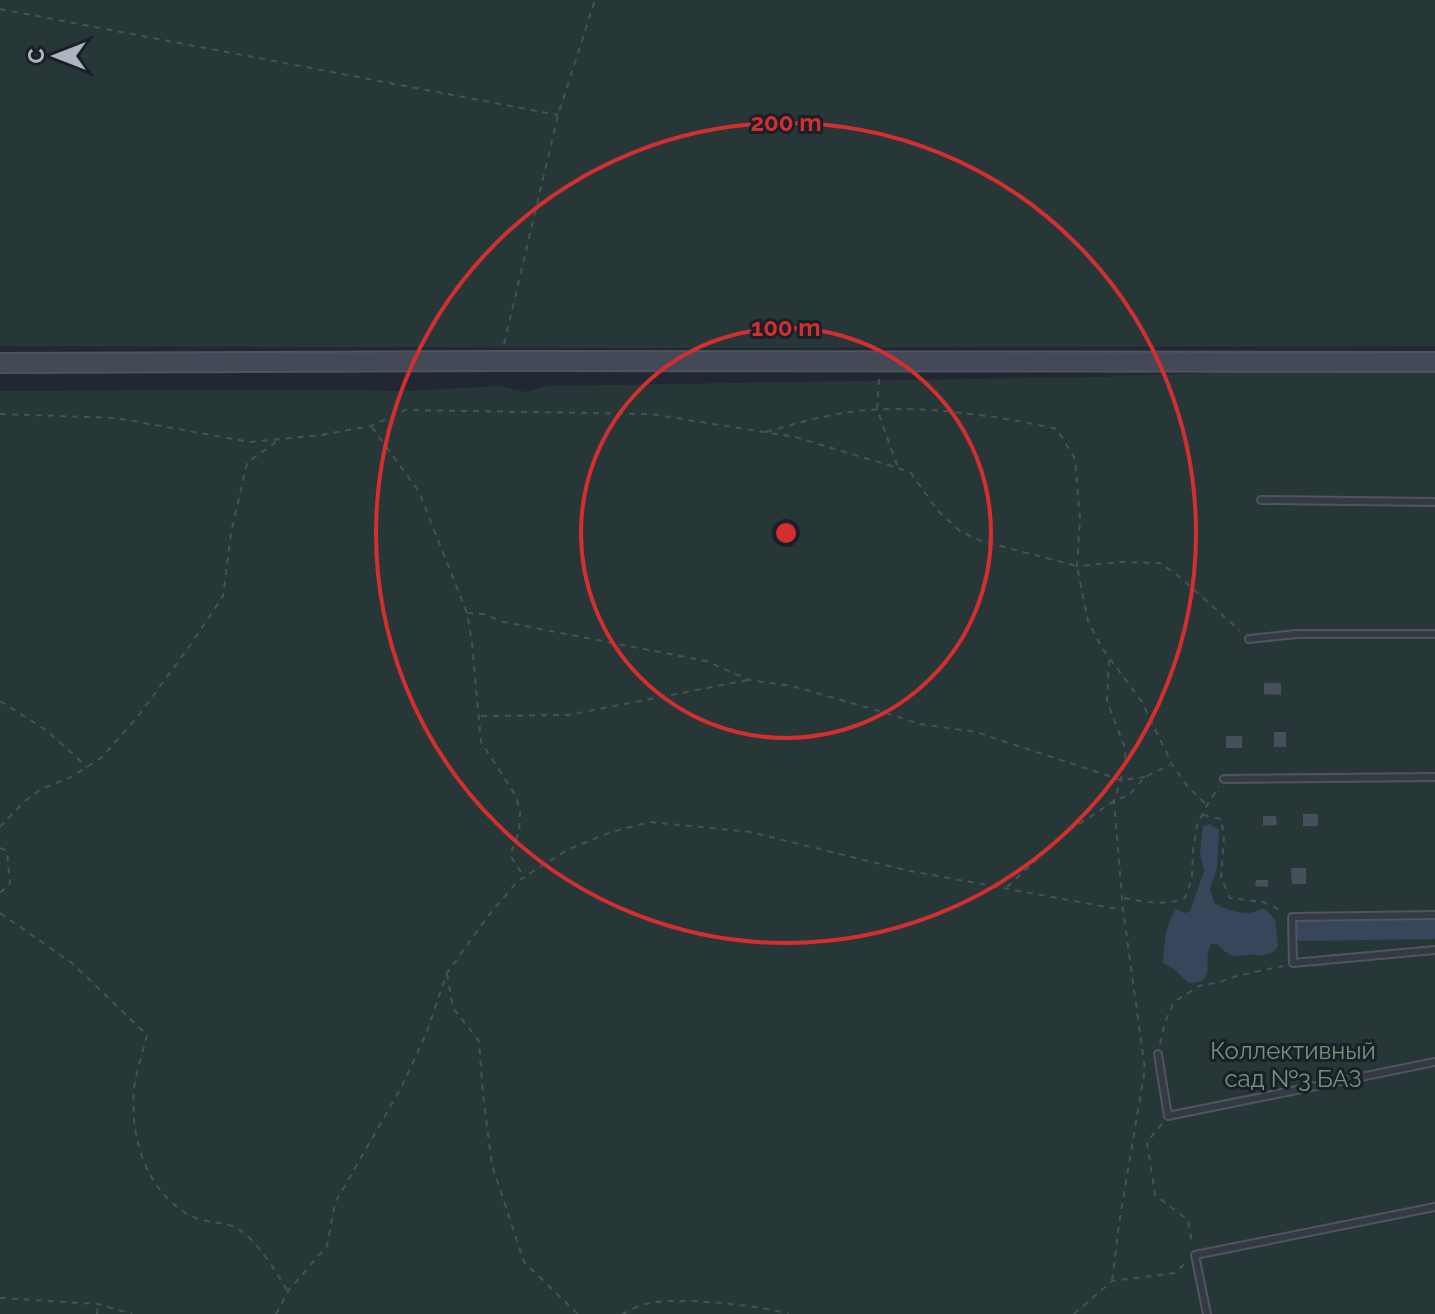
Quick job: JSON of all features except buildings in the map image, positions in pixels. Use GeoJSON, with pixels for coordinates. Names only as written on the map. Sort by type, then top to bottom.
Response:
{"type":"FeatureCollection","features":[{"type":"Feature","properties":{"kind":"main road"},"geometry":{"type":"LineString","coordinates":[[0,363],[1435,362]]}},
{"type":"Feature","properties":{"kind":"lane"},"geometry":{"type":"LineString","coordinates":[[1261,500],[1435,502]]}},
{"type":"Feature","properties":{"kind":"lane"},"geometry":{"type":"LineString","coordinates":[[1249,639],[1297,634],[1435,634]]}},
{"type":"Feature","properties":{"kind":"lane"},"geometry":{"type":"LineString","coordinates":[[1224,779],[1435,777]]}},
{"type":"Feature","properties":{"kind":"lane"},"geometry":{"type":"LineString","coordinates":[[1435,915],[1292,917],[1293,963],[1435,950]]}},
{"type":"Feature","properties":{"kind":"lane"},"geometry":{"type":"LineString","coordinates":[[1158,1054],[1168,1116],[1435,1062]]}},
{"type":"Feature","properties":{"kind":"lane"},"geometry":{"type":"LineString","coordinates":[[1207,1314],[1195,1255],[1435,1207]]}},
{"type":"Feature","properties":{"kind":"path"},"geometry":{"type":"LineString","coordinates":[[500,361],[558,115],[595,0]]}},
{"type":"Feature","properties":{"kind":"path"},"geometry":{"type":"LineString","coordinates":[[0,9],[558,115]]}},
{"type":"Feature","properties":{"kind":"path"},"geometry":{"type":"LineString","coordinates":[[879,361],[877,409],[898,468]]}},
{"type":"Feature","properties":{"kind":"path"},"geometry":{"type":"LineString","coordinates":[[765,432],[825,417],[877,409],[1008,418],[1057,429],[1075,459],[1080,519],[1077,566],[1088,621],[1109,657],[1142,702],[1172,764],[1187,786],[1207,805]]}},
{"type":"Feature","properties":{"kind":"path"},"geometry":{"type":"LineString","coordinates":[[0,414],[116,418],[250,442],[371,426],[405,410],[651,414],[795,437],[911,473],[938,511],[960,531],[981,541],[1077,566],[1160,563],[1249,639]]}},
{"type":"Feature","properties":{"kind":"path"},"geometry":{"type":"LineString","coordinates":[[371,426],[419,492],[467,613],[481,742],[516,796],[520,812],[519,832],[510,855],[524,877]]}},
{"type":"Feature","properties":{"kind":"path"},"geometry":{"type":"LineString","coordinates":[[0,827],[41,789],[87,768],[101,758],[136,719],[191,644],[223,596],[231,533],[247,463],[280,439]]}},
{"type":"Feature","properties":{"kind":"path"},"geometry":{"type":"LineString","coordinates":[[467,613],[706,661],[749,680],[792,686],[920,724],[976,732],[1121,780],[1145,777],[1172,764]]}},
{"type":"Feature","properties":{"kind":"path"},"geometry":{"type":"LineString","coordinates":[[1109,657],[1107,701],[1126,751],[1114,801],[1123,910],[1145,1069],[1112,1281]]}},
{"type":"Feature","properties":{"kind":"path"},"geometry":{"type":"LineString","coordinates":[[479,716],[568,715],[749,680]]}},
{"type":"Feature","properties":{"kind":"path"},"geometry":{"type":"LineString","coordinates":[[0,701],[46,730],[87,768]]}},
{"type":"Feature","properties":{"kind":"path"},"geometry":{"type":"LineString","coordinates":[[1006,888],[1067,832],[1114,801],[1129,795],[1145,777]]}},
{"type":"Feature","properties":{"kind":"path"},"geometry":{"type":"LineString","coordinates":[[1123,898],[1147,903],[1175,902],[1185,898],[1192,878],[1197,825],[1224,779]]}},
{"type":"Feature","properties":{"kind":"path"},"geometry":{"type":"LineString","coordinates":[[1202,815],[1221,819],[1224,836],[1221,878],[1230,898],[1263,902],[1292,917]]}},
{"type":"Feature","properties":{"kind":"path"},"geometry":{"type":"LineString","coordinates":[[276,1314],[288,1291],[327,1246],[335,1203],[401,1088],[426,1034],[447,973],[518,881],[567,850],[611,832],[650,822],[750,832],[905,870],[1123,910]]}},
{"type":"Feature","properties":{"kind":"path"},"geometry":{"type":"LineString","coordinates":[[0,848],[7,851],[10,884],[0,893]]}},
{"type":"Feature","properties":{"kind":"path"},"geometry":{"type":"LineString","coordinates":[[0,913],[72,963],[147,1035],[134,1088],[136,1138],[147,1172],[171,1203],[193,1217],[236,1227],[266,1256],[288,1291]]}},
{"type":"Feature","properties":{"kind":"path"},"geometry":{"type":"LineString","coordinates":[[1158,1054],[1165,1022],[1174,1002],[1199,986],[1293,963]]}},
{"type":"Feature","properties":{"kind":"path"},"geometry":{"type":"LineString","coordinates":[[447,973],[453,1008],[479,1041],[492,1165],[524,1262],[578,1314]]}},
{"type":"Feature","properties":{"kind":"path"},"geometry":{"type":"LineString","coordinates":[[1074,1314],[1112,1281],[1174,1273],[1195,1255],[1188,1220],[1155,1195],[1147,1142],[1168,1116]]}},
{"type":"Feature","properties":{"kind":"path"},"geometry":{"type":"LineString","coordinates":[[0,1298],[98,1304],[132,1314]]}},
{"type":"Feature","properties":{"kind":"path"},"geometry":{"type":"LineString","coordinates":[[622,1314],[644,1304],[663,1302],[717,1303],[789,1314]]}},
{"type":"Feature","properties":{"kind":"path"},"geometry":{"type":"LineString","coordinates":[[97,1314],[98,1304]]}},
{"type":"Feature","properties":{"kind":"green space"},"geometry":{"type":"Polygon","coordinates":[[[0,0],[1435,0],[1435,346],[0,346],[0,0]]]}},
{"type":"Feature","properties":{"kind":"green space","name":"Коллективный сад №3 БАЗ"},"geometry":{"type":"Polygon","coordinates":[[[1268,371],[1435,371],[1435,1314],[0,1314],[0,391],[410,391],[499,386],[526,392],[548,386],[1096,377],[1268,371]]]}},
{"type":"Feature","properties":{"kind":"water"},"geometry":{"type":"Polygon","coordinates":[[[1210,824],[1219,830],[1217,868],[1210,888],[1214,903],[1243,913],[1261,909],[1267,911],[1275,920],[1278,946],[1268,954],[1235,956],[1217,944],[1211,944],[1207,975],[1198,982],[1189,983],[1163,963],[1165,941],[1176,909],[1185,913],[1190,911],[1204,871],[1200,853],[1203,826],[1210,824]]]}},
{"type":"Feature","properties":{"kind":"waterway"},"geometry":{"type":"LineString","coordinates":[[1302,929],[1435,927]]}}]}
